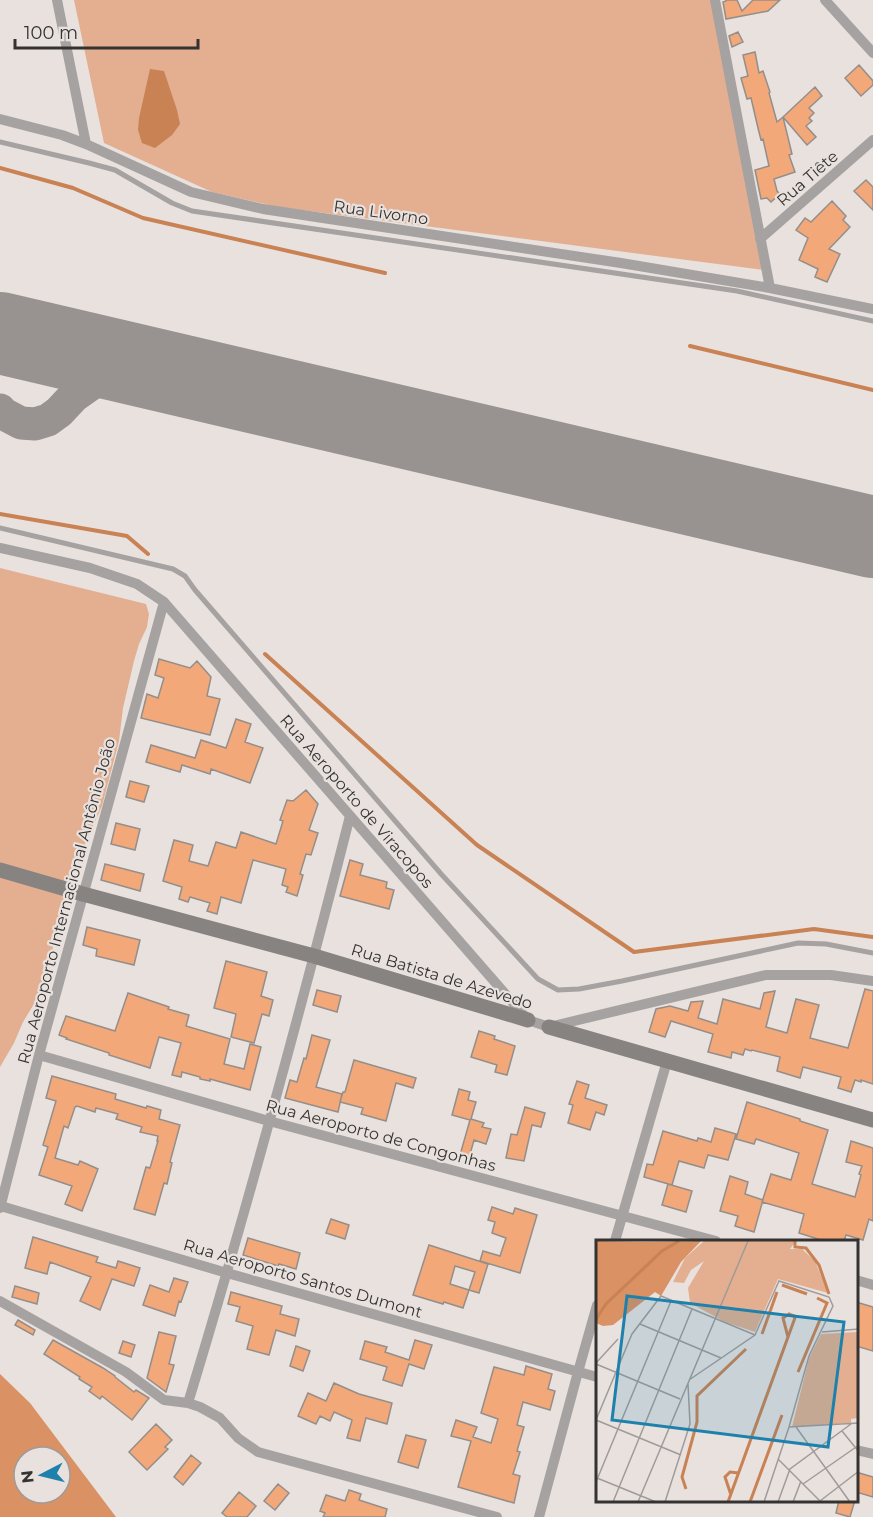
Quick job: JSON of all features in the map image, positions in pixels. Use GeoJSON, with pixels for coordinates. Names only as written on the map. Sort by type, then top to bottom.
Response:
{"type":"FeatureCollection","features":[{"type":"Feature","properties":{"kind":"street"},"geometry":{"type":"LineString","coordinates":[[57,0],[86,144]]}},
{"type":"Feature","properties":{"kind":"street"},"geometry":{"type":"LineString","coordinates":[[715,0],[770,288]]}},
{"type":"Feature","properties":{"kind":"street"},"geometry":{"type":"LineString","coordinates":[[825,0],[873,53]]}},
{"type":"Feature","properties":{"kind":"street","name":"Rua Livorno"},"geometry":{"type":"LineString","coordinates":[[0,119],[86,144],[192,192],[263,209],[610,261],[770,288],[873,309]]}},
{"type":"Feature","properties":{"kind":"street","name":"Rua Tiête"},"geometry":{"type":"LineString","coordinates":[[760,239],[873,140]]}},
{"type":"Feature","properties":{"kind":"street","name":"Rua Aeroporto de Viracopos"},"geometry":{"type":"LineString","coordinates":[[0,548],[90,568],[137,584],[164,603],[528,1020]]}},
{"type":"Feature","properties":{"kind":"street","name":"Rua Aeroporto Internacional Antônio João"},"geometry":{"type":"LineString","coordinates":[[0,1207],[39,1055],[164,603]]}},
{"type":"Feature","properties":{"kind":"street"},"geometry":{"type":"LineString","coordinates":[[188,1403],[269,1121],[350,816]]}},
{"type":"Feature","properties":{"kind":"street","name":"Rua Batista de Azevedo"},"geometry":{"type":"LineString","coordinates":[[0,870],[314,956],[549,1027],[873,1120]]}},
{"type":"Feature","properties":{"kind":"street"},"geometry":{"type":"LineString","coordinates":[[549,1027],[766,975],[831,975],[873,981]]}},
{"type":"Feature","properties":{"kind":"street","name":"Rua Aeroporto de Congonhas"},"geometry":{"type":"LineString","coordinates":[[39,1055],[269,1121],[712,1240]]}},
{"type":"Feature","properties":{"kind":"street"},"geometry":{"type":"LineString","coordinates":[[615,1240],[667,1061]]}},
{"type":"Feature","properties":{"kind":"street","name":"Rua Aeroporto Santos Dumont"},"geometry":{"type":"LineString","coordinates":[[0,1207],[596,1377]]}},
{"type":"Feature","properties":{"kind":"street"},"geometry":{"type":"LineString","coordinates":[[858,1281],[873,1285]]}},
{"type":"Feature","properties":{"kind":"street"},"geometry":{"type":"LineString","coordinates":[[0,1301],[126,1372],[164,1400],[200,1407],[220,1419],[238,1438],[258,1452],[497,1517]]}},
{"type":"Feature","properties":{"kind":"street"},"geometry":{"type":"LineString","coordinates":[[539,1517],[596,1309]]}},
{"type":"Feature","properties":{"kind":"street"},"geometry":{"type":"LineString","coordinates":[[858,1450],[873,1454]]}},
{"type":"Feature","properties":{"kind":"lane"},"geometry":{"type":"LineString","coordinates":[[0,142],[115,170],[192,211],[737,291],[873,321]]}},
{"type":"Feature","properties":{"kind":"lane"},"geometry":{"type":"LineString","coordinates":[[0,528],[173,569],[185,576],[442,875],[538,979],[558,990],[579,989],[622,981],[798,943],[873,953]]}},
{"type":"Feature","properties":{"kind":"shaded area"},"geometry":{"type":"Polygon","coordinates":[[[74,0],[715,0],[764,270],[278,207],[212,192],[104,143],[74,0]]]}},
{"type":"Feature","properties":{"kind":"shaded area"},"geometry":{"type":"Polygon","coordinates":[[[150,69],[164,71],[180,124],[172,135],[155,148],[142,143],[138,130],[150,69]]]}},
{"type":"Feature","properties":{"kind":"shaded area"},"geometry":{"type":"Polygon","coordinates":[[[0,568],[146,604],[149,614],[147,627],[134,661],[123,708],[119,741],[102,806],[68,886],[47,972],[34,1004],[0,1067],[0,568]]]}},
{"type":"Feature","properties":{"kind":"shaded area"},"geometry":{"type":"Polygon","coordinates":[[[0,1374],[30,1403],[62,1445],[12,1445],[12,1505],[72,1505],[72,1459],[116,1517],[0,1517],[0,1374]]]}},
{"type":"Feature","properties":{"kind":"building"},"geometry":{"type":"Polygon","coordinates":[[[737,0],[742,11],[753,0],[780,0],[768,11],[726,19],[723,2],[737,0]]]}},
{"type":"Feature","properties":{"kind":"building"},"geometry":{"type":"Polygon","coordinates":[[[738,32],[743,42],[732,47],[729,36],[738,32]]]}},
{"type":"Feature","properties":{"kind":"building"},"geometry":{"type":"Polygon","coordinates":[[[755,52],[759,73],[763,71],[777,122],[783,117],[792,154],[789,155],[795,172],[774,179],[780,194],[771,202],[767,198],[761,199],[755,170],[769,166],[751,98],[747,99],[741,78],[748,76],[743,55],[755,52]]]}},
{"type":"Feature","properties":{"kind":"building"},"geometry":{"type":"Polygon","coordinates":[[[859,65],[873,81],[873,85],[861,96],[845,78],[859,65]]]}},
{"type":"Feature","properties":{"kind":"building"},"geometry":{"type":"Polygon","coordinates":[[[815,87],[822,96],[809,108],[814,113],[809,118],[812,121],[806,126],[816,137],[807,145],[783,117],[815,87]]]}},
{"type":"Feature","properties":{"kind":"building"},"geometry":{"type":"Polygon","coordinates":[[[866,180],[873,187],[873,210],[854,191],[866,180]]]}},
{"type":"Feature","properties":{"kind":"building"},"geometry":{"type":"Polygon","coordinates":[[[832,201],[846,216],[843,220],[850,227],[829,249],[840,254],[827,282],[815,277],[818,269],[799,260],[808,238],[796,230],[805,218],[811,222],[832,201]]]}},
{"type":"Feature","properties":{"kind":"building"},"geometry":{"type":"Polygon","coordinates":[[[159,659],[190,668],[197,661],[211,677],[207,696],[220,699],[210,735],[141,718],[147,694],[158,698],[164,678],[155,675],[159,659]]]}},
{"type":"Feature","properties":{"kind":"building"},"geometry":{"type":"Polygon","coordinates":[[[236,719],[251,724],[245,742],[263,748],[250,783],[211,769],[210,774],[182,765],[180,772],[146,762],[151,745],[195,758],[201,740],[226,748],[236,719]]]}},
{"type":"Feature","properties":{"kind":"building"},"geometry":{"type":"Polygon","coordinates":[[[130,781],[149,786],[144,802],[126,797],[130,781]]]}},
{"type":"Feature","properties":{"kind":"building"},"geometry":{"type":"Polygon","coordinates":[[[306,790],[318,804],[309,830],[318,833],[311,855],[306,854],[297,896],[286,892],[288,887],[282,885],[286,869],[253,860],[241,903],[221,897],[217,914],[207,911],[210,903],[190,897],[188,902],[179,899],[182,887],[163,881],[174,840],[193,845],[189,861],[208,866],[216,842],[236,848],[241,832],[276,844],[283,821],[280,820],[287,800],[293,801],[306,790]]]}},
{"type":"Feature","properties":{"kind":"building"},"geometry":{"type":"Polygon","coordinates":[[[116,823],[140,829],[135,850],[111,844],[116,823]]]}},
{"type":"Feature","properties":{"kind":"building"},"geometry":{"type":"Polygon","coordinates":[[[350,860],[363,864],[360,875],[387,882],[386,888],[394,890],[389,909],[340,896],[350,860]]]}},
{"type":"Feature","properties":{"kind":"building"},"geometry":{"type":"Polygon","coordinates":[[[105,864],[144,874],[140,891],[101,880],[105,864]]]}},
{"type":"Feature","properties":{"kind":"building"},"geometry":{"type":"Polygon","coordinates":[[[87,927],[140,940],[134,965],[96,956],[97,949],[83,945],[87,927]]]}},
{"type":"Feature","properties":{"kind":"building"},"geometry":{"type":"Polygon","coordinates":[[[226,961],[267,972],[261,996],[273,1000],[269,1016],[262,1014],[254,1043],[231,1037],[236,1014],[214,1008],[226,961]]]}},
{"type":"Feature","properties":{"kind":"building"},"geometry":{"type":"Polygon","coordinates":[[[865,989],[873,991],[873,1084],[855,1080],[851,1092],[838,1088],[841,1077],[803,1067],[800,1078],[777,1071],[780,1057],[745,1049],[743,1055],[732,1052],[731,1058],[708,1052],[713,1034],[671,1021],[665,1037],[649,1032],[656,1009],[670,1006],[688,1011],[691,1002],[703,1001],[698,1018],[717,1024],[723,999],[760,1009],[764,993],[775,991],[766,1027],[787,1033],[796,999],[819,1005],[810,1038],[848,1048],[865,989]]]}},
{"type":"Feature","properties":{"kind":"building"},"geometry":{"type":"Polygon","coordinates":[[[317,990],[341,996],[337,1012],[313,1005],[317,990]]]}},
{"type":"Feature","properties":{"kind":"building"},"geometry":{"type":"Polygon","coordinates":[[[128,993],[189,1015],[186,1026],[230,1039],[224,1064],[244,1069],[250,1044],[261,1047],[250,1090],[210,1079],[210,1081],[200,1079],[200,1077],[182,1072],[181,1077],[172,1075],[181,1043],[159,1037],[150,1068],[59,1035],[66,1016],[115,1031],[128,993]]]}},
{"type":"Feature","properties":{"kind":"building"},"geometry":{"type":"Polygon","coordinates":[[[479,1031],[515,1046],[507,1075],[495,1072],[497,1065],[471,1057],[479,1031]]]}},
{"type":"Feature","properties":{"kind":"building"},"geometry":{"type":"Polygon","coordinates":[[[312,1035],[330,1040],[316,1087],[342,1094],[338,1112],[285,1098],[290,1080],[297,1082],[312,1035]]]}},
{"type":"Feature","properties":{"kind":"building"},"geometry":{"type":"Polygon","coordinates":[[[354,1060],[416,1078],[413,1088],[396,1083],[386,1121],[361,1114],[363,1108],[340,1102],[354,1060]]]}},
{"type":"Feature","properties":{"kind":"building"},"geometry":{"type":"Polygon","coordinates":[[[52,1076],[116,1094],[115,1099],[161,1110],[159,1119],[180,1125],[170,1162],[172,1163],[167,1184],[164,1183],[155,1215],[134,1209],[146,1167],[150,1168],[158,1136],[140,1132],[142,1127],[116,1119],[118,1114],[96,1108],[95,1112],[77,1106],[68,1128],[64,1126],[55,1158],[78,1165],[80,1161],[98,1169],[82,1211],[65,1204],[72,1186],[39,1175],[48,1147],[43,1145],[56,1101],[46,1098],[52,1076]]]}},
{"type":"Feature","properties":{"kind":"building"},"geometry":{"type":"Polygon","coordinates":[[[577,1081],[589,1085],[585,1098],[607,1105],[604,1115],[596,1112],[590,1130],[568,1123],[573,1105],[569,1104],[577,1081]]]}},
{"type":"Feature","properties":{"kind":"building"},"geometry":{"type":"Polygon","coordinates":[[[459,1089],[470,1092],[468,1100],[476,1102],[471,1119],[484,1123],[482,1127],[491,1129],[486,1144],[474,1140],[469,1158],[460,1155],[470,1120],[452,1115],[459,1089]]]}},
{"type":"Feature","properties":{"kind":"building"},"geometry":{"type":"Polygon","coordinates":[[[747,1102],[828,1130],[812,1184],[855,1197],[862,1166],[846,1162],[851,1141],[873,1148],[873,1221],[869,1219],[863,1240],[846,1235],[844,1240],[821,1240],[799,1233],[804,1214],[762,1202],[771,1174],[791,1180],[799,1153],[756,1139],[754,1144],[736,1139],[747,1102]]]}},
{"type":"Feature","properties":{"kind":"building"},"geometry":{"type":"Polygon","coordinates":[[[525,1107],[545,1113],[541,1127],[532,1125],[524,1161],[506,1158],[511,1134],[517,1135],[525,1107]]]}},
{"type":"Feature","properties":{"kind":"building"},"geometry":{"type":"Polygon","coordinates":[[[715,1128],[736,1134],[728,1160],[708,1155],[704,1168],[679,1161],[672,1185],[644,1177],[647,1164],[653,1165],[663,1131],[697,1141],[698,1138],[711,1142],[715,1128]]]}},
{"type":"Feature","properties":{"kind":"building"},"geometry":{"type":"Polygon","coordinates":[[[730,1176],[748,1182],[745,1194],[763,1200],[754,1232],[735,1226],[738,1216],[720,1211],[730,1176]]]}},
{"type":"Feature","properties":{"kind":"building"},"geometry":{"type":"Polygon","coordinates":[[[668,1184],[692,1191],[686,1212],[662,1205],[668,1184]]]}},
{"type":"Feature","properties":{"kind":"building"},"geometry":{"type":"Polygon","coordinates":[[[492,1207],[513,1214],[515,1208],[537,1215],[520,1273],[480,1261],[483,1251],[500,1256],[506,1238],[492,1233],[495,1222],[488,1220],[492,1207]]]}},
{"type":"Feature","properties":{"kind":"building"},"geometry":{"type":"Polygon","coordinates":[[[331,1219],[349,1225],[345,1239],[326,1233],[331,1219]]]}},
{"type":"Feature","properties":{"kind":"building"},"geometry":{"type":"Polygon","coordinates":[[[33,1237],[98,1257],[96,1262],[116,1268],[118,1261],[140,1268],[134,1286],[112,1279],[100,1310],[80,1301],[91,1277],[50,1262],[47,1274],[25,1268],[33,1237]]]}},
{"type":"Feature","properties":{"kind":"building"},"geometry":{"type":"Polygon","coordinates":[[[248,1238],[300,1253],[296,1269],[243,1255],[248,1238]]]}},
{"type":"Feature","properties":{"kind":"building"},"geometry":{"type":"Polygon","coordinates":[[[429,1245],[488,1264],[479,1293],[469,1290],[463,1308],[413,1295],[429,1245]],[[455,1266],[450,1284],[469,1290],[475,1272],[455,1266]]]}},
{"type":"Feature","properties":{"kind":"building"},"geometry":{"type":"Polygon","coordinates":[[[174,1278],[188,1282],[175,1316],[143,1305],[150,1285],[169,1292],[174,1278]]]}},
{"type":"Feature","properties":{"kind":"building"},"geometry":{"type":"Polygon","coordinates":[[[15,1286],[39,1293],[37,1304],[12,1297],[15,1286]]]}},
{"type":"Feature","properties":{"kind":"building"},"geometry":{"type":"Polygon","coordinates":[[[231,1292],[282,1306],[280,1314],[299,1319],[295,1336],[276,1330],[269,1355],[247,1349],[253,1326],[236,1321],[240,1307],[228,1304],[231,1292]]]}},
{"type":"Feature","properties":{"kind":"building"},"geometry":{"type":"Polygon","coordinates":[[[858,1303],[873,1307],[873,1351],[858,1347],[858,1303]]]}},
{"type":"Feature","properties":{"kind":"building"},"geometry":{"type":"Polygon","coordinates":[[[18,1320],[35,1330],[33,1335],[15,1325],[18,1320]]]}},
{"type":"Feature","properties":{"kind":"building"},"geometry":{"type":"Polygon","coordinates":[[[159,1332],[176,1336],[169,1364],[174,1365],[166,1392],[147,1378],[159,1332]]]}},
{"type":"Feature","properties":{"kind":"building"},"geometry":{"type":"Polygon","coordinates":[[[53,1340],[103,1368],[134,1392],[136,1390],[149,1398],[132,1420],[102,1396],[100,1399],[89,1391],[92,1387],[79,1379],[80,1377],[44,1354],[53,1340]]]}},
{"type":"Feature","properties":{"kind":"building"},"geometry":{"type":"Polygon","coordinates":[[[415,1340],[432,1345],[424,1369],[409,1364],[402,1386],[383,1380],[387,1367],[360,1359],[365,1341],[387,1347],[385,1352],[409,1360],[415,1340]]]}},
{"type":"Feature","properties":{"kind":"building"},"geometry":{"type":"Polygon","coordinates":[[[123,1341],[135,1345],[131,1357],[119,1353],[123,1341]]]}},
{"type":"Feature","properties":{"kind":"building"},"geometry":{"type":"Polygon","coordinates":[[[296,1346],[310,1351],[303,1371],[290,1366],[296,1346]]]}},
{"type":"Feature","properties":{"kind":"building"},"geometry":{"type":"Polygon","coordinates":[[[526,1366],[552,1374],[548,1389],[555,1391],[550,1410],[523,1402],[517,1425],[524,1427],[517,1451],[520,1452],[513,1474],[520,1476],[514,1503],[458,1487],[471,1441],[451,1436],[456,1420],[477,1427],[473,1437],[491,1443],[498,1419],[481,1413],[494,1367],[524,1375],[526,1366]]]}},
{"type":"Feature","properties":{"kind":"building"},"geometry":{"type":"Polygon","coordinates":[[[334,1383],[359,1394],[392,1403],[387,1424],[366,1418],[360,1441],[347,1438],[352,1420],[334,1412],[330,1421],[320,1416],[316,1424],[298,1416],[308,1393],[326,1401],[334,1383]]]}},
{"type":"Feature","properties":{"kind":"building"},"geometry":{"type":"Polygon","coordinates":[[[156,1424],[172,1440],[165,1447],[168,1449],[147,1470],[129,1452],[156,1424]]]}},
{"type":"Feature","properties":{"kind":"building"},"geometry":{"type":"Polygon","coordinates":[[[406,1435],[426,1440],[418,1468],[398,1462],[406,1435]]]}},
{"type":"Feature","properties":{"kind":"building"},"geometry":{"type":"Polygon","coordinates":[[[191,1455],[201,1463],[183,1485],[174,1477],[191,1455]]]}},
{"type":"Feature","properties":{"kind":"building"},"geometry":{"type":"Polygon","coordinates":[[[858,1473],[873,1477],[873,1497],[858,1493],[858,1473]]]}},
{"type":"Feature","properties":{"kind":"building"},"geometry":{"type":"Polygon","coordinates":[[[278,1484],[289,1493],[275,1510],[264,1501],[278,1484]]]}},
{"type":"Feature","properties":{"kind":"building"},"geometry":{"type":"Polygon","coordinates":[[[349,1490],[361,1494],[359,1500],[387,1509],[385,1517],[323,1517],[325,1513],[320,1511],[326,1495],[345,1501],[349,1490]]]}},
{"type":"Feature","properties":{"kind":"building"},"geometry":{"type":"Polygon","coordinates":[[[239,1492],[256,1506],[247,1517],[227,1517],[222,1513],[239,1492]]]}},
{"type":"Feature","properties":{"kind":"building"},"geometry":{"type":"Polygon","coordinates":[[[839,1502],[854,1502],[850,1517],[836,1513],[839,1502]]]}},
{"type":"Feature","properties":{"kind":"waterway"},"geometry":{"type":"LineString","coordinates":[[0,168],[73,188],[143,218],[385,273]]}},
{"type":"Feature","properties":{"kind":"waterway"},"geometry":{"type":"LineString","coordinates":[[690,346],[873,390]]}},
{"type":"Feature","properties":{"kind":"waterway"},"geometry":{"type":"LineString","coordinates":[[0,514],[127,536],[148,554]]}},
{"type":"Feature","properties":{"kind":"waterway"},"geometry":{"type":"LineString","coordinates":[[265,654],[477,845],[634,952],[814,929],[873,937]]}},
{"type":"Feature","properties":{"kind":"taxiway"},"geometry":{"type":"LineString","coordinates":[[0,350],[6,335]]}},
{"type":"Feature","properties":{"kind":"taxiway"},"geometry":{"type":"LineString","coordinates":[[0,410],[21,423],[35,424],[48,420],[91,384],[106,378],[152,368]]}},
{"type":"Feature","properties":{"kind":"runway"},"geometry":{"type":"LineString","coordinates":[[0,333],[873,537]]}}]}
